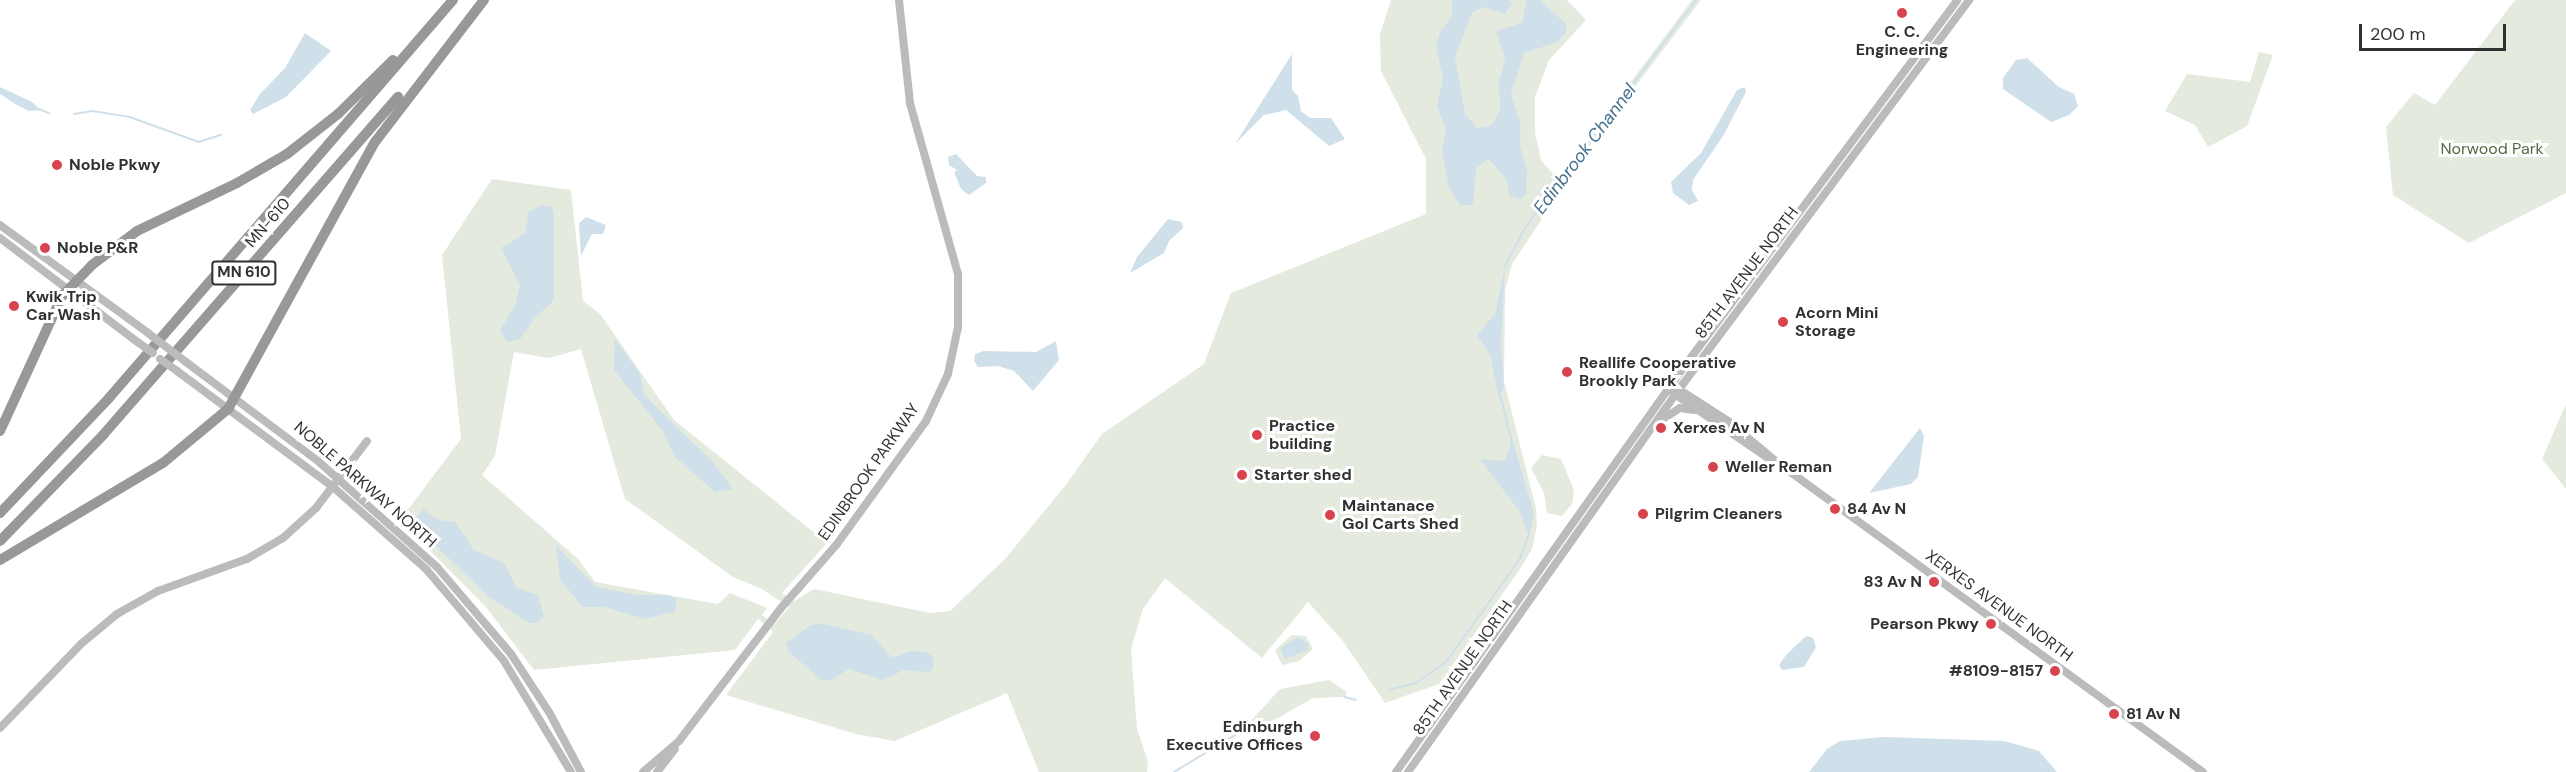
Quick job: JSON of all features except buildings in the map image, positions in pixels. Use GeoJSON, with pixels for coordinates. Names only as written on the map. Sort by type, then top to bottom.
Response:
{"type":"FeatureCollection","features":[{"type":"Feature","properties":{"kind":"highway","name":"MN 610"},"geometry":{"type":"LineString","coordinates":[[425,32],[453,0]]}},
{"type":"Feature","properties":{"kind":"highway","name":"MN-610"},"geometry":{"type":"LineString","coordinates":[[0,541],[110,428],[483,0]]}},
{"type":"Feature","properties":{"kind":"highway"},"geometry":{"type":"LineString","coordinates":[[0,560],[147,473],[228,409],[236,399],[375,142],[483,0]]}},
{"type":"Feature","properties":{"kind":"highway","name":"MN-610"},"geometry":{"type":"LineString","coordinates":[[0,513],[109,398],[425,32]]}},
{"type":"Feature","properties":{"kind":"highway"},"geometry":{"type":"LineString","coordinates":[[0,431],[67,289],[76,280],[137,231],[237,183],[300,145],[425,32]]}},
{"type":"Feature","properties":{"kind":"highway"},"geometry":{"type":"LineString","coordinates":[[0,416],[29,355],[46,332]]}},
{"type":"Feature","properties":{"kind":"main road","name":"EDINBROOK PARKWAY"},"geometry":{"type":"LineString","coordinates":[[657,772],[781,608],[837,544],[905,451],[934,406],[952,359],[959,316],[956,262],[910,103],[899,0]]}},
{"type":"Feature","properties":{"kind":"main road","name":"85TH AVENUE NORTH"},"geometry":{"type":"LineString","coordinates":[[1395,772],[1669,387],[1957,0]]}},
{"type":"Feature","properties":{"kind":"main road","name":"85TH AVENUE NORTH"},"geometry":{"type":"LineString","coordinates":[[1408,772],[1678,392],[1969,0]]}},
{"type":"Feature","properties":{"kind":"main road","name":"NOBLE PARKWAY NORTH"},"geometry":{"type":"LineString","coordinates":[[0,225],[339,478],[437,567],[482,617],[535,689],[581,772]]}},
{"type":"Feature","properties":{"kind":"main road","name":"NOBLE PARKWAY NORTH"},"geometry":{"type":"LineString","coordinates":[[0,238],[333,487],[395,539],[472,620],[534,705],[571,772]]}},
{"type":"Feature","properties":{"kind":"main road","name":"XERXES AVENUE NORTH"},"geometry":{"type":"LineString","coordinates":[[1669,387],[1728,421],[1778,463]]}},
{"type":"Feature","properties":{"kind":"main road","name":"XERXES AVENUE NORTH"},"geometry":{"type":"LineString","coordinates":[[1678,392],[1699,412],[1778,463],[2203,772]]}},
{"type":"Feature","properties":{"kind":"main road"},"geometry":{"type":"LineString","coordinates":[[1640,446],[1675,409],[1699,412]]}},
{"type":"Feature","properties":{"kind":"main road"},"geometry":{"type":"LineString","coordinates":[[0,728],[81,644],[117,614],[158,591],[265,549],[300,525],[333,487],[367,441]]}},
{"type":"Feature","properties":{"kind":"main road","name":"EDINBROOK PARKWAY"},"geometry":{"type":"LineString","coordinates":[[644,772],[679,741]]}},
{"type":"Feature","properties":{"kind":"green space"},"geometry":{"type":"Polygon","coordinates":[[[1391,0],[1567,0],[1586,20],[1549,60],[1535,97],[1535,133],[1541,160],[1558,180],[1692,0],[1701,0],[1561,184],[1563,187],[1512,264],[1505,290],[1504,381],[1536,509],[1537,526],[1532,549],[1520,569],[1439,684],[1385,703],[1343,641],[1308,602],[1262,658],[1165,578],[1143,609],[1131,649],[1137,729],[1148,761],[1147,772],[1039,772],[1007,693],[895,741],[856,734],[726,695],[773,632],[758,619],[735,650],[534,670],[486,607],[400,520],[461,439],[442,255],[492,179],[571,190],[583,301],[600,314],[674,420],[827,543],[782,593],[794,601],[814,589],[930,613],[950,611],[1005,559],[1065,486],[1102,434],[1204,364],[1231,293],[1426,214],[1426,159],[1381,71],[1380,34],[1391,0]],[[581,349],[549,358],[514,352],[495,456],[482,475],[578,559],[595,582],[718,604],[730,593],[767,608],[762,615],[774,625],[789,607],[762,589],[733,577],[625,499],[581,349]]]}},
{"type":"Feature","properties":{"kind":"green space","name":"Norwood Park"},"geometry":{"type":"Polygon","coordinates":[[[2515,0],[2566,0],[2566,193],[2469,243],[2393,195],[2386,127],[2414,93],[2435,105],[2515,0]]]}},
{"type":"Feature","properties":{"kind":"green space"},"geometry":{"type":"Polygon","coordinates":[[[2259,52],[2273,55],[2247,126],[2208,147],[2195,125],[2165,111],[2187,74],[2250,82],[2259,52]]]}},
{"type":"Feature","properties":{"kind":"green space"},"geometry":{"type":"Polygon","coordinates":[[[2566,404],[2566,489],[2542,459],[2566,404]]]}},
{"type":"Feature","properties":{"kind":"green space"},"geometry":{"type":"Polygon","coordinates":[[[1542,455],[1561,459],[1574,490],[1572,504],[1562,516],[1547,513],[1544,493],[1531,468],[1542,455]]]}},
{"type":"Feature","properties":{"kind":"green space"},"geometry":{"type":"Polygon","coordinates":[[[1292,635],[1306,636],[1313,649],[1299,661],[1282,665],[1275,650],[1292,635]]]}},
{"type":"Feature","properties":{"kind":"green space"},"geometry":{"type":"Polygon","coordinates":[[[1329,680],[1347,692],[1345,697],[1313,698],[1256,730],[1242,731],[1280,689],[1329,680]]]}},
{"type":"Feature","properties":{"kind":"water"},"geometry":{"type":"Polygon","coordinates":[[[1452,0],[1510,0],[1512,3],[1505,14],[1483,7],[1472,13],[1455,57],[1465,114],[1477,128],[1491,126],[1500,110],[1499,82],[1505,59],[1496,31],[1522,23],[1527,0],[1540,0],[1566,24],[1566,32],[1558,42],[1524,53],[1511,94],[1520,123],[1520,145],[1527,171],[1526,194],[1521,199],[1509,196],[1507,181],[1489,159],[1476,168],[1473,205],[1460,205],[1449,188],[1442,151],[1446,130],[1437,106],[1443,79],[1436,47],[1440,32],[1452,16],[1452,0]]]}},
{"type":"Feature","properties":{"kind":"water"},"geometry":{"type":"Polygon","coordinates":[[[305,33],[331,51],[286,97],[253,114],[250,110],[260,94],[285,68],[305,33]]]}},
{"type":"Feature","properties":{"kind":"water"},"geometry":{"type":"Polygon","coordinates":[[[1292,54],[1292,90],[1298,96],[1301,111],[1310,118],[1331,118],[1345,139],[1329,146],[1286,110],[1264,115],[1235,144],[1292,54]]]}},
{"type":"Feature","properties":{"kind":"water"},"geometry":{"type":"Polygon","coordinates":[[[2027,58],[2059,87],[2074,94],[2078,106],[2069,115],[2051,122],[2003,89],[2003,78],[2016,60],[2027,58]]]}},
{"type":"Feature","properties":{"kind":"water"},"geometry":{"type":"Polygon","coordinates":[[[0,87],[32,102],[41,110],[29,111],[15,104],[0,94],[0,87]]]}},
{"type":"Feature","properties":{"kind":"water"},"geometry":{"type":"Polygon","coordinates":[[[1745,87],[1746,92],[1723,136],[1693,180],[1692,190],[1698,201],[1689,205],[1673,193],[1671,182],[1701,153],[1737,90],[1745,87]]]}},
{"type":"Feature","properties":{"kind":"water"},"geometry":{"type":"Polygon","coordinates":[[[956,154],[977,176],[986,177],[986,183],[969,195],[961,189],[954,172],[957,170],[949,165],[948,157],[956,154]]]}},
{"type":"Feature","properties":{"kind":"water"},"geometry":{"type":"Polygon","coordinates":[[[543,205],[552,207],[554,214],[554,300],[535,318],[520,339],[507,342],[500,330],[515,306],[520,285],[501,248],[525,233],[529,211],[543,205]]]}},
{"type":"Feature","properties":{"kind":"water"},"geometry":{"type":"Polygon","coordinates":[[[586,217],[606,225],[603,234],[592,234],[581,256],[579,223],[586,217]]]}},
{"type":"Feature","properties":{"kind":"water"},"geometry":{"type":"Polygon","coordinates":[[[1168,219],[1182,222],[1183,228],[1169,241],[1164,253],[1130,273],[1137,257],[1168,219]]]}},
{"type":"Feature","properties":{"kind":"water"},"geometry":{"type":"Polygon","coordinates":[[[1505,266],[1501,345],[1504,387],[1499,398],[1490,355],[1477,335],[1495,314],[1505,266]]]}},
{"type":"Feature","properties":{"kind":"water"},"geometry":{"type":"Polygon","coordinates":[[[615,339],[640,374],[644,395],[711,460],[733,489],[715,492],[674,456],[663,431],[614,370],[615,339]]]}},
{"type":"Feature","properties":{"kind":"water"},"geometry":{"type":"Polygon","coordinates":[[[1056,341],[1059,360],[1033,391],[1014,371],[998,366],[978,367],[974,361],[975,354],[984,351],[1036,352],[1056,341]]]}},
{"type":"Feature","properties":{"kind":"water"},"geometry":{"type":"Polygon","coordinates":[[[1920,428],[1924,436],[1918,477],[1911,484],[1869,493],[1920,428]]]}},
{"type":"Feature","properties":{"kind":"water"},"geometry":{"type":"Polygon","coordinates":[[[1512,439],[1534,514],[1529,537],[1520,512],[1480,459],[1505,461],[1512,439]]]}},
{"type":"Feature","properties":{"kind":"water"},"geometry":{"type":"Polygon","coordinates":[[[423,509],[438,520],[455,522],[474,550],[504,563],[517,588],[538,595],[544,617],[536,623],[529,623],[489,597],[412,523],[423,509]]]}},
{"type":"Feature","properties":{"kind":"water"},"geometry":{"type":"Polygon","coordinates":[[[556,545],[596,587],[637,595],[670,595],[676,599],[674,612],[645,619],[604,607],[583,607],[560,580],[556,545]]]}},
{"type":"Feature","properties":{"kind":"water"},"geometry":{"type":"Polygon","coordinates":[[[823,624],[872,635],[892,658],[911,651],[926,652],[933,657],[934,667],[929,672],[904,670],[882,680],[849,669],[831,680],[821,680],[788,651],[786,643],[811,625],[823,624]]]}},
{"type":"Feature","properties":{"kind":"water"},"geometry":{"type":"Polygon","coordinates":[[[1806,636],[1813,638],[1816,647],[1804,667],[1782,670],[1779,665],[1786,655],[1806,636]]]}},
{"type":"Feature","properties":{"kind":"water"},"geometry":{"type":"Polygon","coordinates":[[[1298,637],[1308,644],[1308,650],[1284,659],[1281,648],[1298,637]]]}},
{"type":"Feature","properties":{"kind":"water"},"geometry":{"type":"Polygon","coordinates":[[[1884,737],[2004,741],[2039,751],[2057,772],[1809,772],[1827,749],[1840,741],[1884,737]]]}},
{"type":"Feature","properties":{"kind":"waterway","name":"Edinbrook Channel"},"geometry":{"type":"LineString","coordinates":[[1505,266],[1525,228],[1696,0]]}},
{"type":"Feature","properties":{"kind":"waterway"},"geometry":{"type":"LineString","coordinates":[[39,109],[49,113]]}},
{"type":"Feature","properties":{"kind":"waterway"},"geometry":{"type":"LineString","coordinates":[[74,114],[93,111],[130,117],[199,142],[221,135]]}},
{"type":"Feature","properties":{"kind":"waterway","name":"Edinbrook Channel"},"geometry":{"type":"LineString","coordinates":[[1500,393],[1512,441]]}},
{"type":"Feature","properties":{"kind":"waterway","name":"Edinbrook Channel"},"geometry":{"type":"LineString","coordinates":[[1389,690],[1416,683],[1447,661],[1520,559],[1529,534]]}},
{"type":"Feature","properties":{"kind":"waterway","name":"Edinbrook Channel"},"geometry":{"type":"LineString","coordinates":[[1345,697],[1356,700]]}},
{"type":"Feature","properties":{"kind":"waterway","name":"Edinbrook Channel"},"geometry":{"type":"LineString","coordinates":[[1174,772],[1242,731]]}},
{"type":"Feature","properties":{"kind":"place","name":"C. C. Engineering"},"geometry":{"type":"Point","coordinates":[1902,13]}},
{"type":"Feature","properties":{"kind":"place","name":"Noble Pkwy"},"geometry":{"type":"Point","coordinates":[57,165]}},
{"type":"Feature","properties":{"kind":"place","name":"Noble P&R"},"geometry":{"type":"Point","coordinates":[45,248]}},
{"type":"Feature","properties":{"kind":"place","name":"Kwik Trip Car Wash"},"geometry":{"type":"Point","coordinates":[14,306]}},
{"type":"Feature","properties":{"kind":"place","name":"Acorn Mini Storage"},"geometry":{"type":"Point","coordinates":[1783,322]}},
{"type":"Feature","properties":{"kind":"place","name":"Reallife Cooperative Brookly Park"},"geometry":{"type":"Point","coordinates":[1567,372]}},
{"type":"Feature","properties":{"kind":"place","name":"Xerxes Av N"},"geometry":{"type":"Point","coordinates":[1661,428]}},
{"type":"Feature","properties":{"kind":"place","name":"Practice building"},"geometry":{"type":"Point","coordinates":[1257,435]}},
{"type":"Feature","properties":{"kind":"place","name":"Weller Reman"},"geometry":{"type":"Point","coordinates":[1713,467]}},
{"type":"Feature","properties":{"kind":"place","name":"Starter shed"},"geometry":{"type":"Point","coordinates":[1242,475]}},
{"type":"Feature","properties":{"kind":"place","name":"84 Av N"},"geometry":{"type":"Point","coordinates":[1835,509]}},
{"type":"Feature","properties":{"kind":"place","name":"Pilgrim Cleaners"},"geometry":{"type":"Point","coordinates":[1643,514]}},
{"type":"Feature","properties":{"kind":"place","name":"Maintanace Gol Carts Shed"},"geometry":{"type":"Point","coordinates":[1330,515]}},
{"type":"Feature","properties":{"kind":"place","name":"83 Av N"},"geometry":{"type":"Point","coordinates":[1934,582]}},
{"type":"Feature","properties":{"kind":"place","name":"Pearson Pkwy"},"geometry":{"type":"Point","coordinates":[1991,624]}},
{"type":"Feature","properties":{"kind":"place","name":"#8109-8157"},"geometry":{"type":"Point","coordinates":[2055,671]}},
{"type":"Feature","properties":{"kind":"place","name":"81 Av N"},"geometry":{"type":"Point","coordinates":[2114,714]}},
{"type":"Feature","properties":{"kind":"place","name":"Edinburgh Executive Offices"},"geometry":{"type":"Point","coordinates":[1315,736]}}]}
